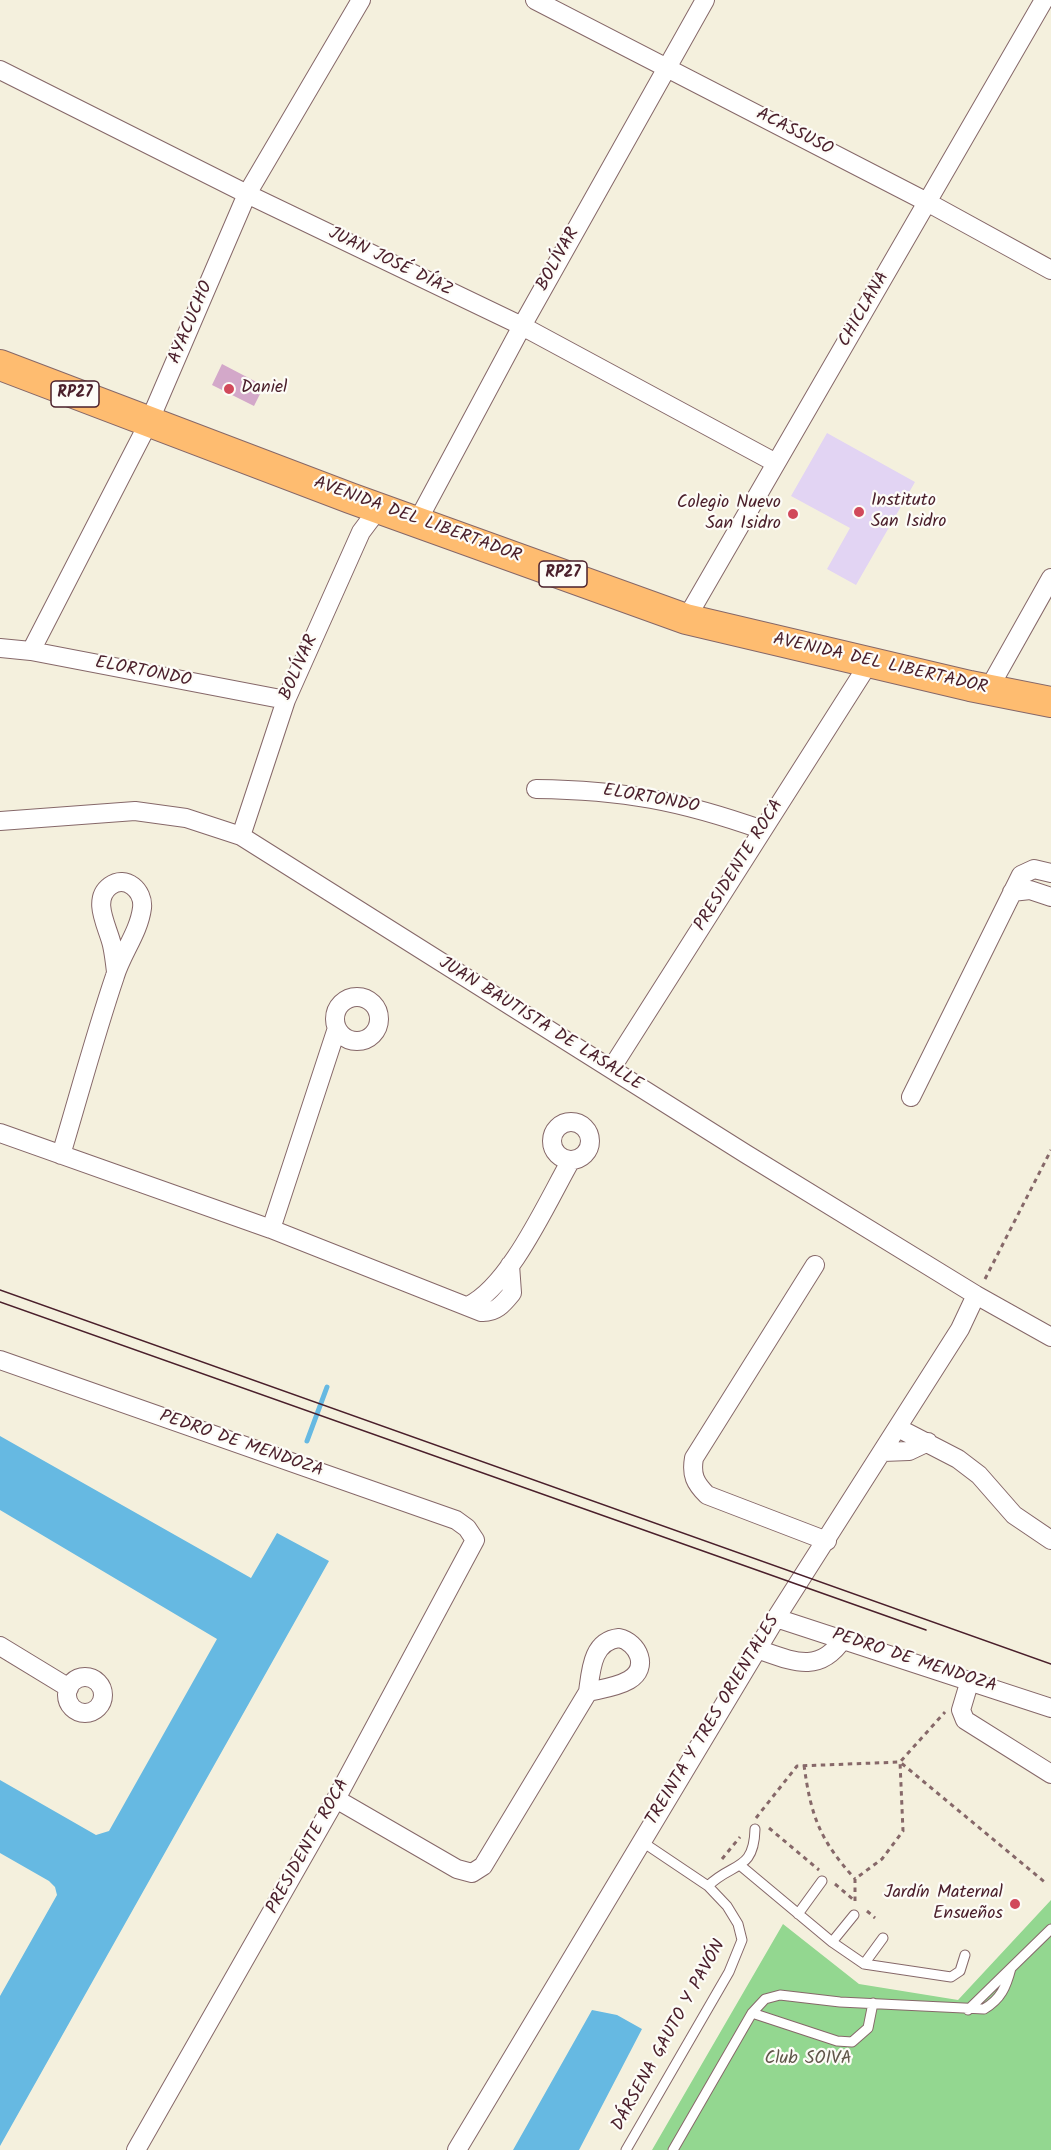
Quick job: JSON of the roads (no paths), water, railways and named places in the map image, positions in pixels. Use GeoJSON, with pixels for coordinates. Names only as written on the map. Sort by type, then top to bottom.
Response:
{"type":"FeatureCollection","features":[{"type":"Feature","properties":{"kind":"main road","name":"AVENIDA DEL LIBERTADOR"},"geometry":{"type":"LineString","coordinates":[[0,366],[379,508],[686,619],[868,663],[1051,702]]}},
{"type":"Feature","properties":{"kind":"street","name":"AYACUCHO"},"geometry":{"type":"LineString","coordinates":[[31,651],[149,422],[247,194],[361,0]]}},
{"type":"Feature","properties":{"kind":"street","name":"ACASSUSO"},"geometry":{"type":"LineString","coordinates":[[535,0],[927,202],[1051,270]]}},
{"type":"Feature","properties":{"kind":"street","name":"BOLÍVAR"},"geometry":{"type":"LineString","coordinates":[[417,522],[522,326],[705,0]]}},
{"type":"Feature","properties":{"kind":"street","name":"CHICLANA"},"geometry":{"type":"LineString","coordinates":[[686,619],[1044,0]]}},
{"type":"Feature","properties":{"kind":"street","name":"JUAN JOSÉ DÍAZ"},"geometry":{"type":"LineString","coordinates":[[0,70],[247,194],[522,326],[776,463]]}},
{"type":"Feature","properties":{"kind":"street","name":"BOLÍVAR"},"geometry":{"type":"LineString","coordinates":[[241,836],[286,700],[361,532],[379,508]]}},
{"type":"Feature","properties":{"kind":"street"},"geometry":{"type":"LineString","coordinates":[[988,690],[1051,578]]}},
{"type":"Feature","properties":{"kind":"street","name":"ELORTONDO"},"geometry":{"type":"LineString","coordinates":[[0,648],[31,651],[286,700]]}},
{"type":"Feature","properties":{"kind":"street","name":"PRESIDENTE ROCA"},"geometry":{"type":"LineString","coordinates":[[611,1069],[868,663]]}},
{"type":"Feature","properties":{"kind":"street","name":"ELORTONDO"},"geometry":{"type":"LineString","coordinates":[[536,789],[594,790],[652,797],[708,811],[763,830]]}},
{"type":"Feature","properties":{"kind":"street","name":"JUAN BAUTISTA DE LASALLE"},"geometry":{"type":"LineString","coordinates":[[0,821],[135,811],[186,818],[241,836],[976,1295],[1051,1337]]}},
{"type":"Feature","properties":{"kind":"street"},"geometry":{"type":"LineString","coordinates":[[911,1097],[1012,892],[1021,875],[1034,869],[1051,872],[1047,895],[1012,892]]}},
{"type":"Feature","properties":{"kind":"street"},"geometry":{"type":"LineString","coordinates":[[61,1155],[116,972]]}},
{"type":"Feature","properties":{"kind":"street"},"geometry":{"type":"LineString","coordinates":[[271,1229],[337,1028]]}},
{"type":"Feature","properties":{"kind":"street"},"geometry":{"type":"LineString","coordinates":[[0,1133],[271,1229],[481,1312],[490,1312],[501,1306],[512,1293],[510,1265],[571,1160]]}},
{"type":"Feature","properties":{"kind":"street"},"geometry":{"type":"LineString","coordinates":[[815,1264],[694,1458],[692,1472],[696,1484],[707,1495],[827,1541]]}},
{"type":"Feature","properties":{"kind":"street","name":"TREINTA Y TRES ORIENTALES"},"geometry":{"type":"LineString","coordinates":[[457,2150],[757,1649],[960,1329],[976,1295]]}},
{"type":"Feature","properties":{"kind":"street","name":"PEDRO DE MENDOZA"},"geometry":{"type":"LineString","coordinates":[[0,1360],[456,1520],[467,1528],[475,1540]]}},
{"type":"Feature","properties":{"kind":"street"},"geometry":{"type":"LineString","coordinates":[[898,1428],[927,1442],[979,1475],[1014,1515],[1049,1535]]}},
{"type":"Feature","properties":{"kind":"street"},"geometry":{"type":"LineString","coordinates":[[883,1452],[909,1451],[927,1442]]}},
{"type":"Feature","properties":{"kind":"street","name":"PRESIDENTE ROCA"},"geometry":{"type":"LineString","coordinates":[[136,2150],[336,1799],[475,1540]]}},
{"type":"Feature","properties":{"kind":"street","name":"PEDRO DE MENDOZA"},"geometry":{"type":"LineString","coordinates":[[777,1618],[1051,1708]]}},
{"type":"Feature","properties":{"kind":"street"},"geometry":{"type":"LineString","coordinates":[[757,1649],[793,1661],[818,1661],[833,1654],[843,1639]]}},
{"type":"Feature","properties":{"kind":"street"},"geometry":{"type":"LineString","coordinates":[[0,1647],[69,1688]]}},
{"type":"Feature","properties":{"kind":"street"},"geometry":{"type":"LineString","coordinates":[[970,1680],[961,1710],[965,1720],[1051,1774]]}},
{"type":"Feature","properties":{"kind":"street"},"geometry":{"type":"LineString","coordinates":[[336,1799],[457,1869],[472,1873],[483,1866],[588,1692]]}},
{"type":"Feature","properties":{"kind":"lane"},"geometry":{"type":"LineString","coordinates":[[704,1884],[720,1874],[741,1866],[752,1851],[752,1827]]}},
{"type":"Feature","properties":{"kind":"lane","name":"DÁRSENA GAUTO Y PAVÓN"},"geometry":{"type":"LineString","coordinates":[[626,2150],[737,1956],[741,1940],[738,1924],[727,1906],[704,1884],[641,1841]]}},
{"type":"Feature","properties":{"kind":"lane"},"geometry":{"type":"LineString","coordinates":[[741,1866],[832,1942],[864,1964],[951,1977],[960,1971],[965,1955]]}},
{"type":"Feature","properties":{"kind":"lane"},"geometry":{"type":"LineString","coordinates":[[798,1914],[822,1881]]}},
{"type":"Feature","properties":{"kind":"lane"},"geometry":{"type":"LineString","coordinates":[[832,1942],[854,1915]]}},
{"type":"Feature","properties":{"kind":"lane"},"geometry":{"type":"LineString","coordinates":[[968,2010],[1051,1929]]}},
{"type":"Feature","properties":{"kind":"lane"},"geometry":{"type":"LineString","coordinates":[[864,1964],[883,1938]]}},
{"type":"Feature","properties":{"kind":"lane"},"geometry":{"type":"LineString","coordinates":[[673,2150],[752,2013],[765,1999],[780,1995],[968,2010],[984,2009],[997,2001],[1005,1988],[1011,1968]]}},
{"type":"Feature","properties":{"kind":"lane"},"geometry":{"type":"LineString","coordinates":[[752,2013],[837,2041],[852,2042],[868,2028],[873,2003]]}},
{"type":"Feature","properties":{"kind":"water"},"geometry":{"type":"Polygon","coordinates":[[[0,1436],[251,1578],[277,1533],[329,1561],[0,2146],[0,1996],[57,1895],[55,1887],[49,1881],[0,1853],[0,1780],[96,1835],[109,1831],[217,1639],[0,1510],[0,1436]]]}},
{"type":"Feature","properties":{"kind":"water"},"geometry":{"type":"Polygon","coordinates":[[[592,2010],[617,2015],[642,2029],[579,2150],[513,2150],[592,2010]]]}},
{"type":"Feature","properties":{"kind":"waterway"},"geometry":{"type":"LineString","coordinates":[[307,1441],[327,1387]]}},
{"type":"Feature","properties":{"kind":"tram line"},"geometry":{"type":"LineString","coordinates":[[0,1290],[1051,1664]]}},
{"type":"Feature","properties":{"kind":"tram line"},"geometry":{"type":"LineString","coordinates":[[0,1302],[926,1630]]}},
{"type":"Feature","properties":{"kind":"place","name":"Daniel"},"geometry":{"type":"Point","coordinates":[229,389]}},
{"type":"Feature","properties":{"kind":"place","name":"Instituto San Isidro"},"geometry":{"type":"Point","coordinates":[859,512]}},
{"type":"Feature","properties":{"kind":"place","name":"Colegio Nuevo San Isidro"},"geometry":{"type":"Point","coordinates":[793,514]}},
{"type":"Feature","properties":{"kind":"place","name":"Jardín Maternal Ensueños"},"geometry":{"type":"Point","coordinates":[1015,1904]}},
{"type":"Feature","properties":{"kind":"park label","name":"Club SOIVA"},"geometry":{"type":"Point","coordinates":[808,2060]}}]}
